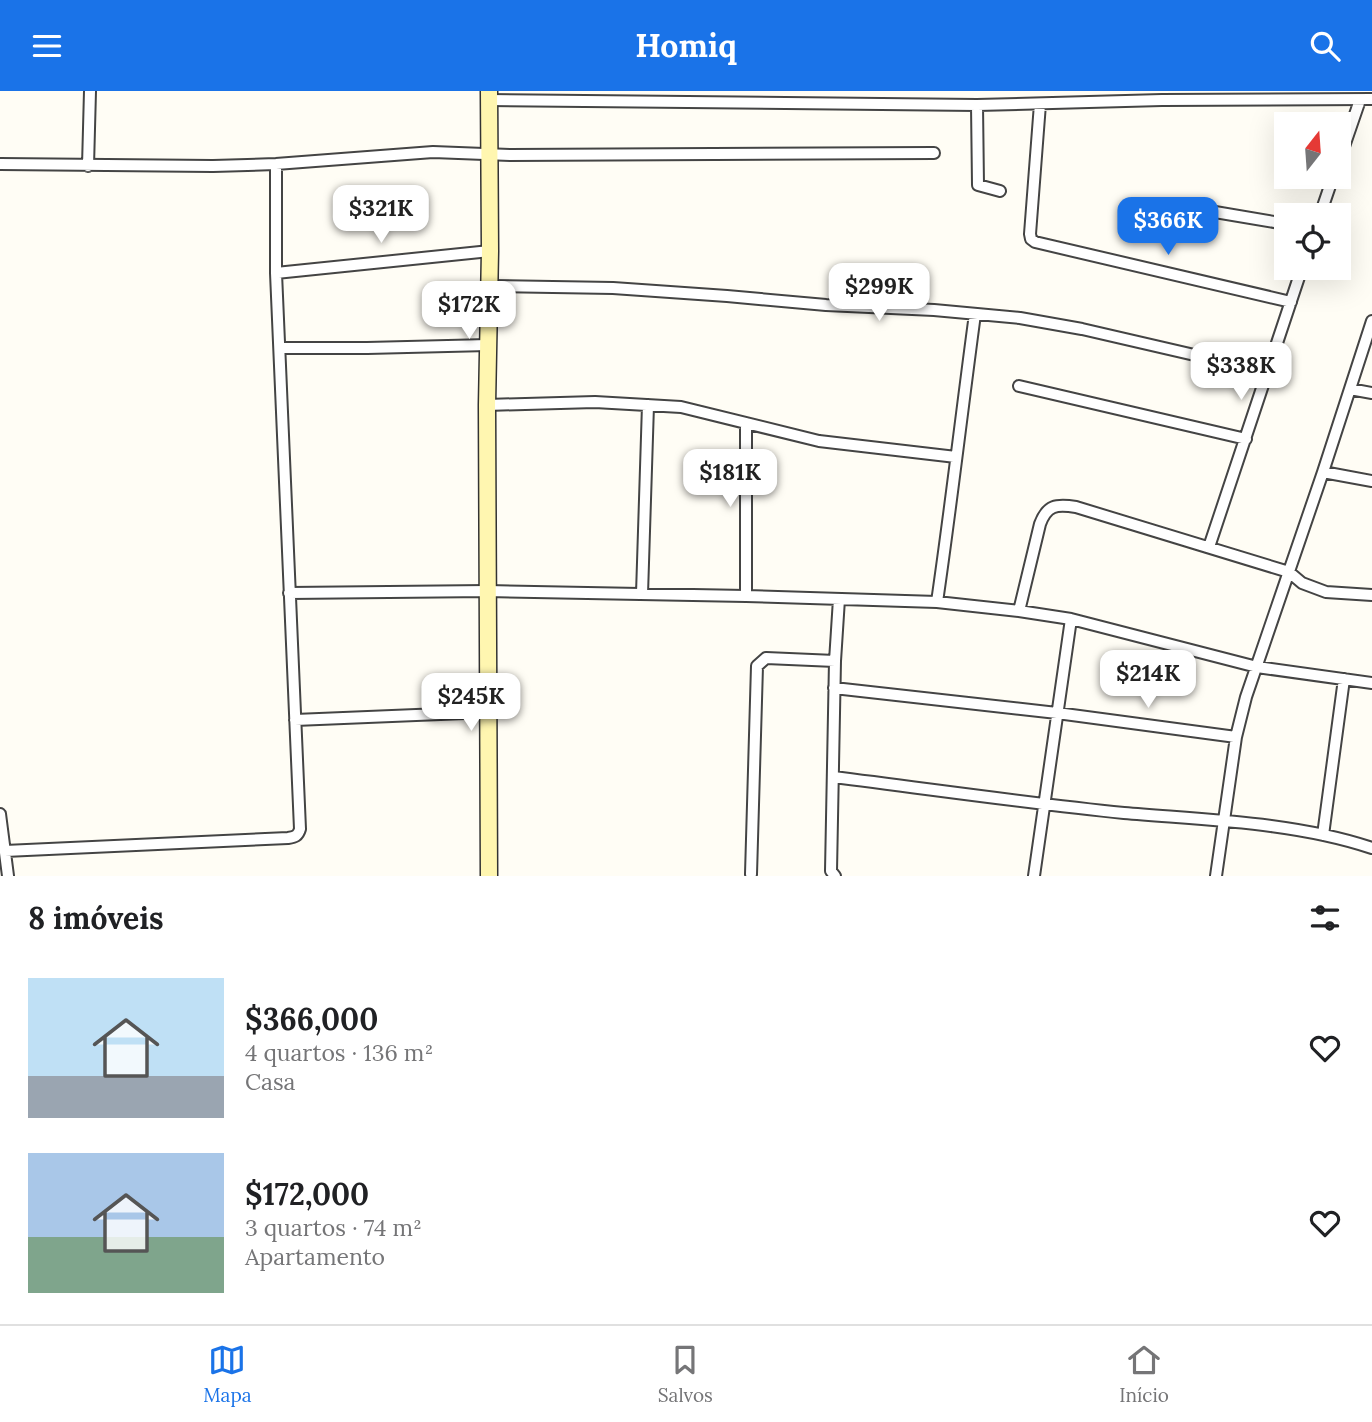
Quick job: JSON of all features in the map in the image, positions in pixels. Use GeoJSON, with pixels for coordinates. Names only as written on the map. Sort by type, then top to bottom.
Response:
{"type":"FeatureCollection","features":[{"type":"Feature","properties":{"kind":"street"},"geometry":{"type":"LineString","coordinates":[[88,166],[90,91]]}},
{"type":"Feature","properties":{"kind":"street"},"geometry":{"type":"LineString","coordinates":[[836,91],[837,104]]}},
{"type":"Feature","properties":{"kind":"street"},"geometry":{"type":"LineString","coordinates":[[957,91],[958,104]]}},
{"type":"Feature","properties":{"kind":"street"},"geometry":{"type":"LineString","coordinates":[[489,876],[489,96],[977,105],[1235,95],[1372,99]]}},
{"type":"Feature","properties":{"kind":"street"},"geometry":{"type":"LineString","coordinates":[[1351,126],[1360,100]]}},
{"type":"Feature","properties":{"kind":"street"},"geometry":{"type":"LineString","coordinates":[[1040,104],[1031,239],[1291,302]]}},
{"type":"Feature","properties":{"kind":"street"},"geometry":{"type":"LineString","coordinates":[[977,105],[978,185],[1000,191]]}},
{"type":"Feature","properties":{"kind":"street"},"geometry":{"type":"LineString","coordinates":[[0,164],[213,166],[433,152],[934,153]]}},
{"type":"Feature","properties":{"kind":"street"},"geometry":{"type":"LineString","coordinates":[[5,851],[295,837],[299,834],[276,273],[276,164]]}},
{"type":"Feature","properties":{"kind":"street"},"geometry":{"type":"LineString","coordinates":[[1215,212],[1274,222]]}},
{"type":"Feature","properties":{"kind":"street"},"geometry":{"type":"LineString","coordinates":[[276,273],[490,251]]}},
{"type":"Feature","properties":{"kind":"street"},"geometry":{"type":"LineString","coordinates":[[1209,547],[1298,280]]}},
{"type":"Feature","properties":{"kind":"street"},"geometry":{"type":"LineString","coordinates":[[489,286],[613,288],[1020,318],[1082,329],[1268,372]]}},
{"type":"Feature","properties":{"kind":"street"},"geometry":{"type":"LineString","coordinates":[[937,602],[955,484],[956,457],[975,314]]}},
{"type":"Feature","properties":{"kind":"street"},"geometry":{"type":"LineString","coordinates":[[1216,876],[1236,737],[1245,697],[1372,321]]}},
{"type":"Feature","properties":{"kind":"street"},"geometry":{"type":"LineString","coordinates":[[280,348],[488,345]]}},
{"type":"Feature","properties":{"kind":"street"},"geometry":{"type":"LineString","coordinates":[[1019,386],[1246,439]]}},
{"type":"Feature","properties":{"kind":"street"},"geometry":{"type":"LineString","coordinates":[[1350,389],[1372,393]]}},
{"type":"Feature","properties":{"kind":"street"},"geometry":{"type":"LineString","coordinates":[[487,405],[595,402],[681,407],[819,441],[956,457]]}},
{"type":"Feature","properties":{"kind":"street"},"geometry":{"type":"LineString","coordinates":[[642,594],[648,405]]}},
{"type":"Feature","properties":{"kind":"street"},"geometry":{"type":"LineString","coordinates":[[746,422],[746,596]]}},
{"type":"Feature","properties":{"kind":"street"},"geometry":{"type":"LineString","coordinates":[[1323,472],[1372,481]]}},
{"type":"Feature","properties":{"kind":"street"},"geometry":{"type":"LineString","coordinates":[[1019,611],[1043,516],[1049,509],[1060,504],[1289,572],[1302,583],[1326,592],[1372,595]]}},
{"type":"Feature","properties":{"kind":"street"},"geometry":{"type":"LineString","coordinates":[[289,593],[488,591],[937,602],[1072,619],[1257,667],[1372,683]]}},
{"type":"Feature","properties":{"kind":"street"},"geometry":{"type":"LineString","coordinates":[[835,876],[831,871],[834,688],[839,599]]}},
{"type":"Feature","properties":{"kind":"street"},"geometry":{"type":"LineString","coordinates":[[1034,876],[1072,619]]}},
{"type":"Feature","properties":{"kind":"street"},"geometry":{"type":"LineString","coordinates":[[751,874],[757,666],[766,658],[835,661]]}},
{"type":"Feature","properties":{"kind":"street"},"geometry":{"type":"LineString","coordinates":[[1323,835],[1344,679]]}},
{"type":"Feature","properties":{"kind":"street"},"geometry":{"type":"LineString","coordinates":[[834,688],[1236,737]]}},
{"type":"Feature","properties":{"kind":"street"},"geometry":{"type":"LineString","coordinates":[[295,720],[489,712]]}},
{"type":"Feature","properties":{"kind":"street"},"geometry":{"type":"LineString","coordinates":[[833,777],[1123,813],[1224,821],[1323,835],[1372,848]]}},
{"type":"Feature","properties":{"kind":"street"},"geometry":{"type":"LineString","coordinates":[[0,814],[8,876]]}}]}
